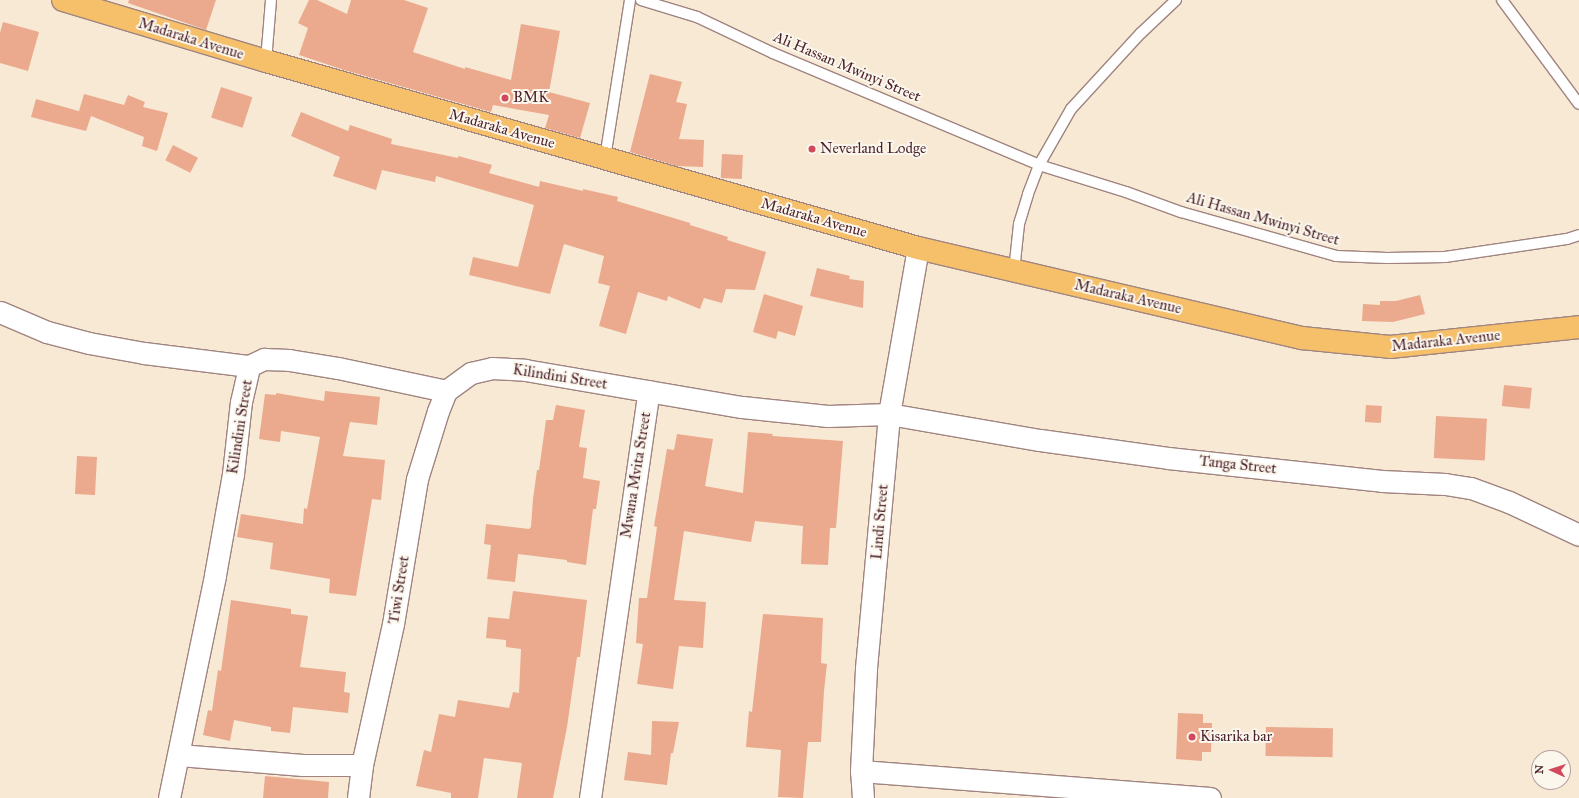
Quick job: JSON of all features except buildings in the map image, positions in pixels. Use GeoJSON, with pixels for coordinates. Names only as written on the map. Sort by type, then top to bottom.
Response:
{"type":"FeatureCollection","features":[{"type":"Feature","properties":{"kind":"main road","name":"Madaraka Avenue"},"geometry":{"type":"LineString","coordinates":[[63,0],[266,62],[918,248],[1302,338],[1390,347],[1579,327]]}},
{"type":"Feature","properties":{"kind":"street","name":"Lindi Street"},"geometry":{"type":"LineString","coordinates":[[864,798],[862,771],[866,668],[889,414],[918,248]]}},
{"type":"Feature","properties":{"kind":"street"},"geometry":{"type":"LineString","coordinates":[[0,312],[47,332],[89,343],[144,353],[249,366]]}},
{"type":"Feature","properties":{"kind":"street","name":"Kilindini Street"},"geometry":{"type":"LineString","coordinates":[[169,798],[215,575],[233,474],[241,402],[249,366],[264,359],[289,360],[338,368],[446,391],[471,373],[492,368],[525,370],[649,391]]}},
{"type":"Feature","properties":{"kind":"street","name":"Tiwi Street"},"geometry":{"type":"LineString","coordinates":[[363,796],[362,765],[394,624],[417,479],[438,411],[446,391]]}},
{"type":"Feature","properties":{"kind":"street","name":"Mwana Mvita Street"},"geometry":{"type":"LineString","coordinates":[[590,798],[649,391],[742,407],[828,416],[889,414]]}},
{"type":"Feature","properties":{"kind":"street","name":"Tanga Street"},"geometry":{"type":"LineString","coordinates":[[889,414],[1040,440],[1168,458],[1382,481],[1445,484],[1465,487],[1509,502],[1579,535]]}},
{"type":"Feature","properties":{"kind":"street"},"geometry":{"type":"LineString","coordinates":[[179,755],[303,765],[362,765]]}},
{"type":"Feature","properties":{"kind":"street"},"geometry":{"type":"LineString","coordinates":[[862,771],[1210,798]]}},
{"type":"Feature","properties":{"kind":"lane"},"geometry":{"type":"LineString","coordinates":[[266,62],[271,0]]}},
{"type":"Feature","properties":{"kind":"lane"},"geometry":{"type":"LineString","coordinates":[[605,158],[630,0]]}},
{"type":"Feature","properties":{"kind":"lane","name":"Ali Hassan Mwinyi Street"},"geometry":{"type":"LineString","coordinates":[[641,0],[697,17],[772,53],[1039,166],[1126,192],[1181,212],[1336,256],[1387,258],[1445,257],[1567,239],[1579,235]]}},
{"type":"Feature","properties":{"kind":"lane"},"geometry":{"type":"LineString","coordinates":[[1014,271],[1019,224],[1028,194],[1039,166],[1070,109],[1141,33],[1176,0]]}},
{"type":"Feature","properties":{"kind":"lane"},"geometry":{"type":"LineString","coordinates":[[1502,0],[1579,104]]}},
{"type":"Feature","properties":{"kind":"place","name":"BMK"},"geometry":{"type":"Point","coordinates":[505,98]}},
{"type":"Feature","properties":{"kind":"place","name":"Neverland Lodge"},"geometry":{"type":"Point","coordinates":[812,149]}},
{"type":"Feature","properties":{"kind":"place","name":"Kisarika bar"},"geometry":{"type":"Point","coordinates":[1192,737]}}]}
